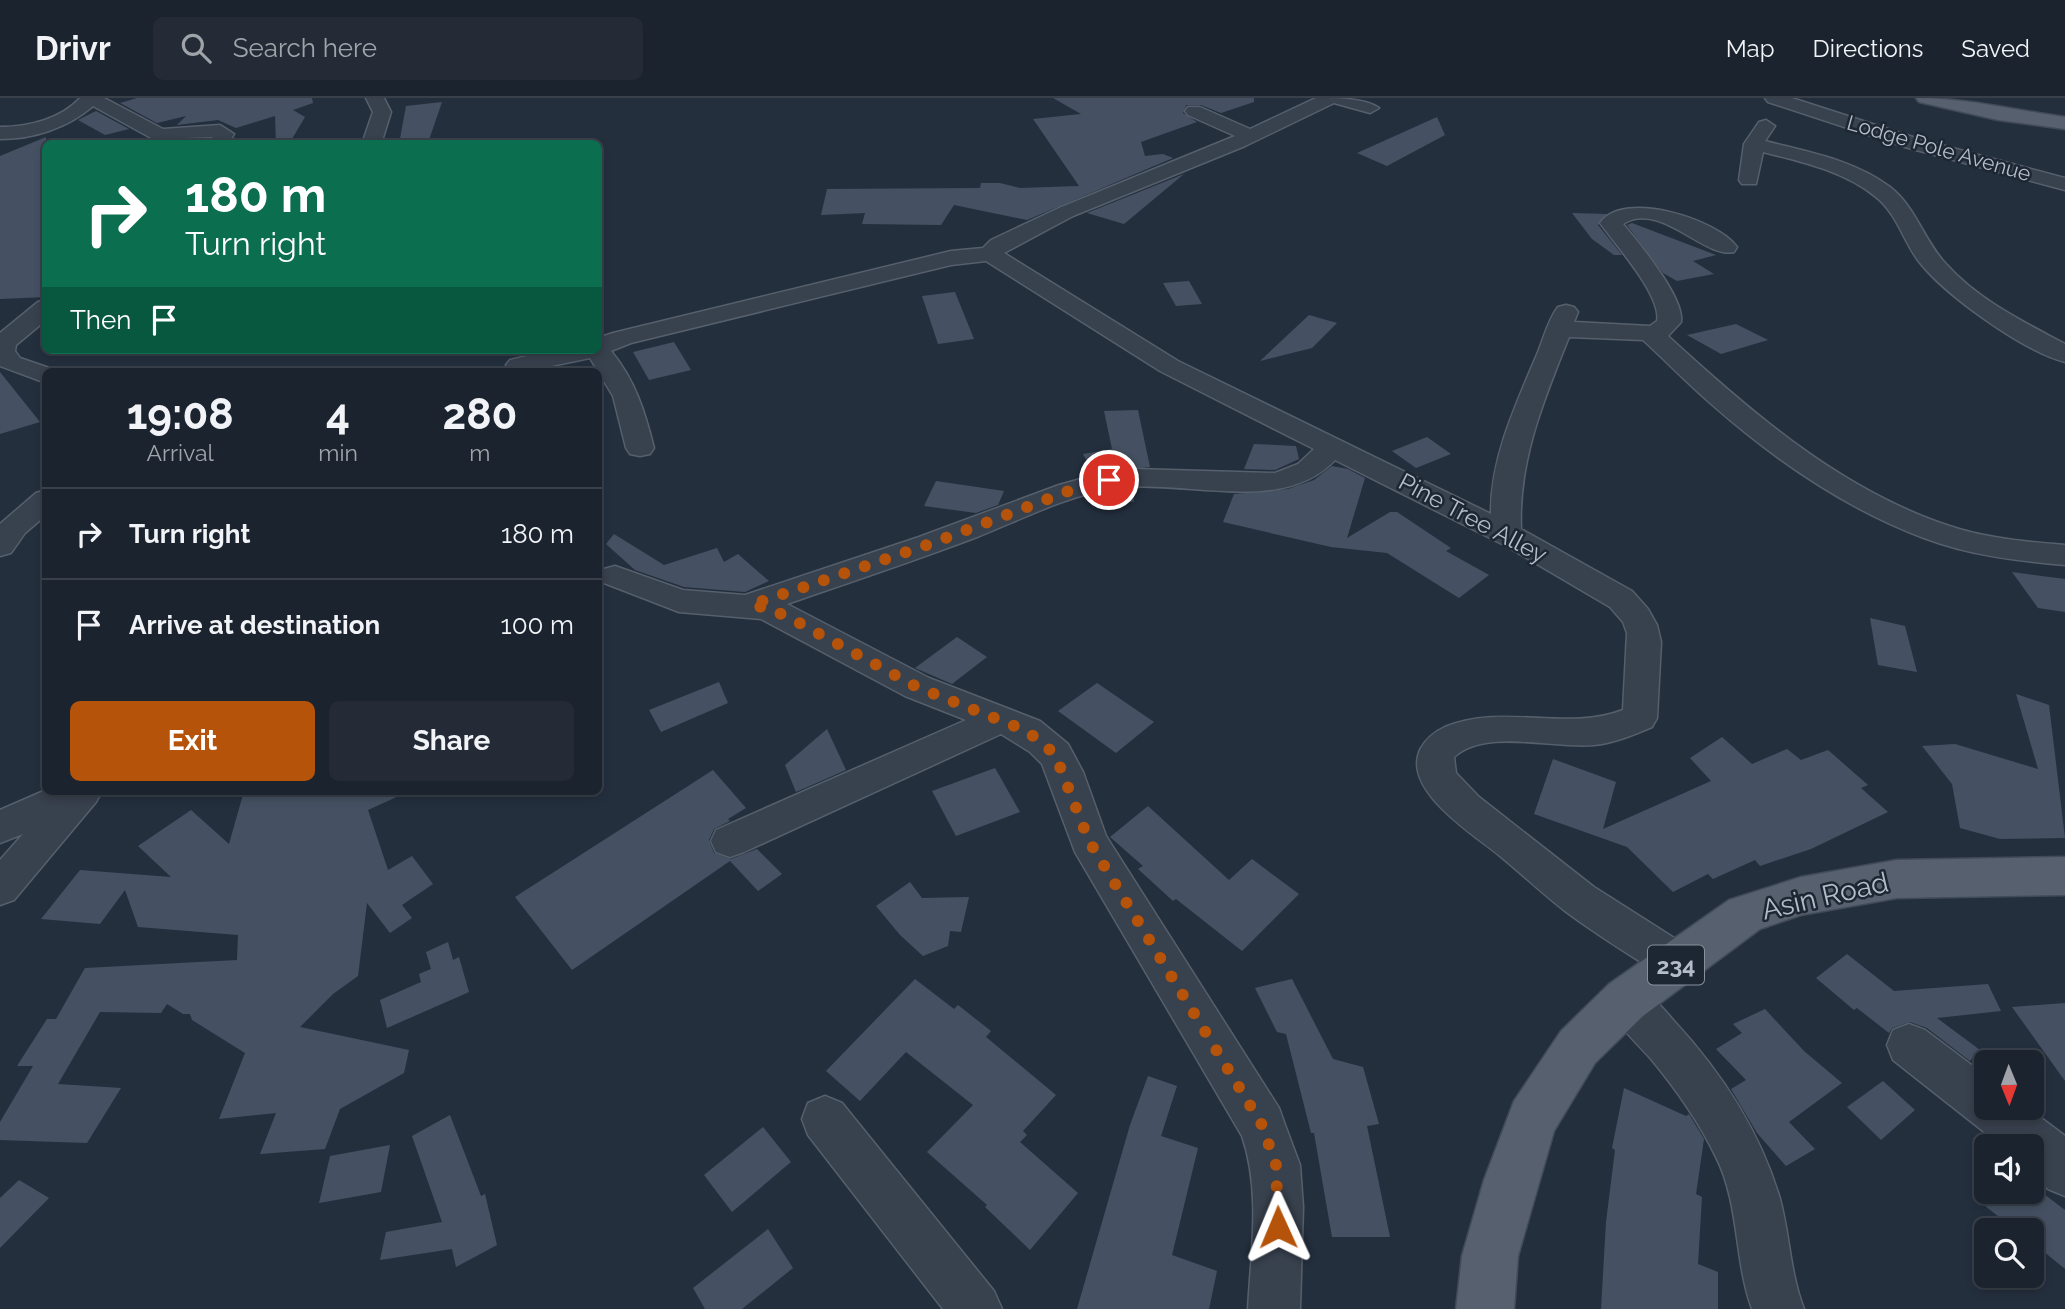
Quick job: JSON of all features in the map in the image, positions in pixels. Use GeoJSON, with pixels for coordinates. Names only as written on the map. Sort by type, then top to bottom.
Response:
{"type":"FeatureCollection","features":[{"type":"Feature","properties":{"kind":"main road"},"geometry":{"type":"LineString","coordinates":[[1926,98],[1998,114],[2065,123]]}},
{"type":"Feature","properties":{"kind":"main road","name":"Asin Road"},"geometry":{"type":"LineString","coordinates":[[1485,1309],[1490,1255],[1532,1119],[1578,1047],[1626,1000],[1745,914],[1801,896],[1897,879],[2065,876]]}},
{"type":"Feature","properties":{"kind":"street"},"geometry":{"type":"LineString","coordinates":[[372,140],[382,112],[374,98]]}},
{"type":"Feature","properties":{"kind":"street"},"geometry":{"type":"LineString","coordinates":[[602,347],[622,338],[946,269],[990,254],[999,245],[1066,212],[1251,136],[1330,98]]}},
{"type":"Feature","properties":{"kind":"street"},"geometry":{"type":"LineString","coordinates":[[1338,98],[1370,108]]}},
{"type":"Feature","properties":{"kind":"street","name":"Lodge Pole Avenue"},"geometry":{"type":"LineString","coordinates":[[1774,98],[1912,143],[2065,184]]}},
{"type":"Feature","properties":{"kind":"street"},"geometry":{"type":"LineString","coordinates":[[0,132],[19,132],[59,121],[74,114],[89,99],[117,110],[160,135],[220,131],[225,134],[221,140]]}},
{"type":"Feature","properties":{"kind":"street"},"geometry":{"type":"LineString","coordinates":[[1749,180],[1754,144],[1765,127],[1804,109]]}},
{"type":"Feature","properties":{"kind":"street"},"geometry":{"type":"LineString","coordinates":[[1194,111],[1251,136]]}},
{"type":"Feature","properties":{"kind":"street"},"geometry":{"type":"LineString","coordinates":[[1754,144],[1830,165],[1884,192],[1899,206],[1926,256],[1949,280],[2021,330],[2065,355]]}},
{"type":"Feature","properties":{"kind":"street"},"geometry":{"type":"LineString","coordinates":[[1650,334],[1668,325],[1671,316],[1633,250],[1611,223],[1613,220],[1633,213],[1656,216],[1690,227],[1726,247]]}},
{"type":"Feature","properties":{"kind":"street","name":"Pine Tree Alley"},"geometry":{"type":"LineString","coordinates":[[990,254],[1169,366],[1506,533],[1621,599],[1634,611],[1644,628],[1647,649],[1644,699],[1639,718],[1617,729],[1593,733],[1504,729],[1472,732],[1447,742],[1436,752],[1435,767],[1446,786],[1468,809],[1580,898],[1678,963]]}},
{"type":"Feature","properties":{"kind":"street"},"geometry":{"type":"LineString","coordinates":[[42,310],[4,342],[2,352],[11,363],[42,374]]}},
{"type":"Feature","properties":{"kind":"street"},"geometry":{"type":"LineString","coordinates":[[1506,533],[1505,493],[1511,470],[1539,379],[1563,321],[1650,334],[1729,407],[1782,446],[1899,516],[1934,531],[1968,541],[2021,552],[2065,555]]}},
{"type":"Feature","properties":{"kind":"street"},"geometry":{"type":"LineString","coordinates":[[519,365],[571,354]]}},
{"type":"Feature","properties":{"kind":"street"},"geometry":{"type":"LineString","coordinates":[[602,354],[618,376],[625,392],[640,448]]}},
{"type":"Feature","properties":{"kind":"street"},"geometry":{"type":"LineString","coordinates":[[602,397],[625,392]]}},
{"type":"Feature","properties":{"kind":"street"},"geometry":{"type":"LineString","coordinates":[[751,605],[930,544],[1069,491],[1109,480],[1291,480],[1309,472],[1333,446]]}},
{"type":"Feature","properties":{"kind":"street"},"geometry":{"type":"LineString","coordinates":[[0,546],[14,526],[42,502]]}},
{"type":"Feature","properties":{"kind":"street"},"geometry":{"type":"LineString","coordinates":[[615,576],[679,601],[768,608],[917,687],[1027,731],[1055,754],[1089,841],[1262,1125],[1276,1165],[1278,1207],[1274,1309]]}},
{"type":"Feature","properties":{"kind":"street"},"geometry":{"type":"LineString","coordinates":[[730,841],[1002,719]]}},
{"type":"Feature","properties":{"kind":"street"},"geometry":{"type":"LineString","coordinates":[[0,827],[72,795]]}},
{"type":"Feature","properties":{"kind":"street"},"geometry":{"type":"LineString","coordinates":[[0,888],[78,795]]}},
{"type":"Feature","properties":{"kind":"street"},"geometry":{"type":"LineString","coordinates":[[1626,1000],[1697,1078],[1743,1159],[1756,1203],[1760,1243],[1771,1293],[1778,1309]]}},
{"type":"Feature","properties":{"kind":"street"},"geometry":{"type":"LineString","coordinates":[[1909,1045],[1974,1095]]}},
{"type":"Feature","properties":{"kind":"street"},"geometry":{"type":"LineString","coordinates":[[825,1119],[976,1309]]}},
{"type":"Feature","properties":{"kind":"street"},"geometry":{"type":"LineString","coordinates":[[2006,1120],[2049,1154],[2065,1172]]}},
{"type":"Feature","properties":{"kind":"building"},"geometry":{"type":"Polygon","coordinates":[[[137,98],[312,98],[313,103],[293,110],[305,117],[291,140],[276,140],[275,116],[236,128],[218,120],[177,125],[186,116],[157,123],[120,103],[137,98]]]}},
{"type":"Feature","properties":{"kind":"building"},"geometry":{"type":"Polygon","coordinates":[[[1053,98],[1254,98],[1254,102],[1221,113],[1201,105],[1186,105],[1183,113],[1197,122],[1141,142],[1145,156],[1163,154],[1173,158],[1027,220],[954,205],[941,225],[862,224],[865,213],[821,215],[827,189],[980,188],[981,183],[1000,183],[1020,188],[1079,186],[1033,119],[1081,114],[1053,98]]]}},
{"type":"Feature","properties":{"kind":"building"},"geometry":{"type":"Polygon","coordinates":[[[442,102],[429,140],[400,140],[406,106],[442,102]]]}},
{"type":"Feature","properties":{"kind":"building"},"geometry":{"type":"Polygon","coordinates":[[[96,111],[129,129],[105,135],[78,120],[96,111]]]}},
{"type":"Feature","properties":{"kind":"building"},"geometry":{"type":"Polygon","coordinates":[[[1437,117],[1445,135],[1387,166],[1357,153],[1437,117]]]}},
{"type":"Feature","properties":{"kind":"building"},"geometry":{"type":"Polygon","coordinates":[[[46,137],[46,140],[42,140],[42,297],[0,299],[0,156],[46,137]]]}},
{"type":"Feature","properties":{"kind":"building"},"geometry":{"type":"Polygon","coordinates":[[[1184,174],[1124,224],[1087,213],[1184,174]]]}},
{"type":"Feature","properties":{"kind":"building"},"geometry":{"type":"Polygon","coordinates":[[[1572,213],[1607,214],[1598,225],[1622,255],[1614,255],[1592,239],[1572,213]]]}},
{"type":"Feature","properties":{"kind":"building"},"geometry":{"type":"Polygon","coordinates":[[[1632,223],[1716,255],[1693,261],[1714,274],[1677,281],[1663,273],[1627,225],[1632,223]]]}},
{"type":"Feature","properties":{"kind":"building"},"geometry":{"type":"Polygon","coordinates":[[[1189,281],[1202,304],[1176,306],[1163,283],[1189,281]]]}},
{"type":"Feature","properties":{"kind":"building"},"geometry":{"type":"Polygon","coordinates":[[[955,292],[974,339],[938,344],[922,296],[955,292]]]}},
{"type":"Feature","properties":{"kind":"building"},"geometry":{"type":"Polygon","coordinates":[[[1309,315],[1337,323],[1312,348],[1260,361],[1309,315]]]}},
{"type":"Feature","properties":{"kind":"building"},"geometry":{"type":"Polygon","coordinates":[[[1736,324],[1768,340],[1721,354],[1687,335],[1736,324]]]}},
{"type":"Feature","properties":{"kind":"building"},"geometry":{"type":"Polygon","coordinates":[[[674,342],[691,370],[649,380],[633,352],[674,342]]]}},
{"type":"Feature","properties":{"kind":"building"},"geometry":{"type":"Polygon","coordinates":[[[0,372],[40,422],[0,434],[0,372]]]}},
{"type":"Feature","properties":{"kind":"building"},"geometry":{"type":"Polygon","coordinates":[[[1138,410],[1150,467],[1093,473],[1083,454],[1112,449],[1104,411],[1138,410]]]}},
{"type":"Feature","properties":{"kind":"building"},"geometry":{"type":"Polygon","coordinates":[[[1427,437],[1451,454],[1416,468],[1392,451],[1427,437]]]}},
{"type":"Feature","properties":{"kind":"building"},"geometry":{"type":"Polygon","coordinates":[[[1254,444],[1296,446],[1299,459],[1275,470],[1244,469],[1254,444]]]}},
{"type":"Feature","properties":{"kind":"building"},"geometry":{"type":"Polygon","coordinates":[[[1332,466],[1348,469],[1365,478],[1347,538],[1390,512],[1397,512],[1451,548],[1446,551],[1489,575],[1459,598],[1387,553],[1331,547],[1223,522],[1234,494],[1288,489],[1314,480],[1332,466]]]}},
{"type":"Feature","properties":{"kind":"building"},"geometry":{"type":"Polygon","coordinates":[[[936,481],[1004,491],[998,505],[976,513],[924,506],[936,481]]]}},
{"type":"Feature","properties":{"kind":"building"},"geometry":{"type":"Polygon","coordinates":[[[1133,490],[1134,502],[1107,501],[1103,493],[1133,490]]]}},
{"type":"Feature","properties":{"kind":"building"},"geometry":{"type":"Polygon","coordinates":[[[614,534],[664,565],[717,548],[724,562],[738,554],[769,581],[745,592],[684,587],[635,570],[606,544],[614,534]]]}},
{"type":"Feature","properties":{"kind":"building"},"geometry":{"type":"Polygon","coordinates":[[[2012,572],[2065,579],[2065,612],[2038,608],[2012,572]]]}},
{"type":"Feature","properties":{"kind":"building"},"geometry":{"type":"Polygon","coordinates":[[[1870,618],[1905,626],[1917,672],[1878,665],[1870,618]]]}},
{"type":"Feature","properties":{"kind":"building"},"geometry":{"type":"Polygon","coordinates":[[[957,637],[987,657],[952,684],[915,668],[957,637]]]}},
{"type":"Feature","properties":{"kind":"building"},"geometry":{"type":"Polygon","coordinates":[[[719,682],[728,703],[661,732],[649,710],[719,682]]]}},
{"type":"Feature","properties":{"kind":"building"},"geometry":{"type":"Polygon","coordinates":[[[1097,683],[1154,722],[1116,753],[1058,711],[1097,683]]]}},
{"type":"Feature","properties":{"kind":"building"},"geometry":{"type":"Polygon","coordinates":[[[2016,694],[2049,705],[2065,838],[2000,839],[1960,828],[1952,784],[1922,746],[1955,744],[2038,769],[2016,694]]]}},
{"type":"Feature","properties":{"kind":"building"},"geometry":{"type":"Polygon","coordinates":[[[827,729],[846,770],[796,792],[785,765],[827,729]]]}},
{"type":"Feature","properties":{"kind":"building"},"geometry":{"type":"Polygon","coordinates":[[[1722,737],[1752,764],[1787,749],[1801,760],[1828,750],[1868,785],[1861,788],[1888,812],[1811,849],[1760,866],[1755,860],[1713,879],[1708,874],[1673,892],[1627,847],[1534,814],[1553,759],[1616,782],[1603,829],[1711,781],[1690,758],[1722,737]]]}},
{"type":"Feature","properties":{"kind":"building"},"geometry":{"type":"Polygon","coordinates":[[[995,768],[1020,812],[956,836],[932,791],[995,768]]]}},
{"type":"Feature","properties":{"kind":"building"},"geometry":{"type":"Polygon","coordinates":[[[713,770],[746,808],[714,829],[709,840],[714,853],[731,859],[757,849],[782,874],[758,891],[730,861],[572,970],[515,897],[713,770]]]}},
{"type":"Feature","properties":{"kind":"building"},"geometry":{"type":"Polygon","coordinates":[[[243,795],[401,795],[368,810],[388,870],[412,856],[433,884],[402,905],[412,918],[390,933],[367,903],[358,976],[333,994],[300,1027],[409,1050],[404,1073],[340,1109],[325,1149],[260,1154],[276,1113],[219,1119],[245,1053],[192,1020],[190,1014],[183,1014],[167,1004],[161,1013],[100,1012],[58,1084],[121,1088],[87,1143],[0,1140],[0,1122],[33,1066],[17,1066],[47,1019],[56,1019],[85,968],[237,960],[238,935],[138,927],[125,890],[100,924],[41,919],[80,870],[171,877],[138,846],[191,810],[229,844],[243,795]]]}},
{"type":"Feature","properties":{"kind":"building"},"geometry":{"type":"Polygon","coordinates":[[[1148,806],[1229,880],[1252,859],[1299,894],[1242,951],[1176,899],[1173,901],[1138,869],[1143,866],[1110,837],[1148,806]]]}},
{"type":"Feature","properties":{"kind":"building"},"geometry":{"type":"Polygon","coordinates":[[[910,882],[922,898],[969,897],[961,932],[950,931],[948,946],[923,956],[900,935],[876,906],[910,882]]]}},
{"type":"Feature","properties":{"kind":"building"},"geometry":{"type":"Polygon","coordinates":[[[448,942],[453,960],[459,957],[469,992],[387,1028],[380,1000],[421,982],[419,974],[431,969],[426,952],[448,942]]]}},
{"type":"Feature","properties":{"kind":"building"},"geometry":{"type":"Polygon","coordinates":[[[1847,954],[1894,991],[1988,984],[2001,1011],[1937,1018],[1980,1050],[1974,1050],[1974,1057],[1970,1061],[1927,1028],[1910,1022],[1892,1028],[1889,1033],[1857,1008],[1854,1010],[1816,978],[1847,954]]]}},
{"type":"Feature","properties":{"kind":"building"},"geometry":{"type":"Polygon","coordinates":[[[915,979],[954,1009],[958,1005],[991,1031],[986,1037],[1056,1095],[1023,1131],[1027,1135],[1020,1142],[1078,1193],[1030,1250],[985,1207],[987,1205],[927,1152],[973,1105],[906,1052],[860,1101],[826,1071],[915,979]]]}},
{"type":"Feature","properties":{"kind":"building"},"geometry":{"type":"Polygon","coordinates":[[[1292,979],[1333,1059],[1363,1067],[1379,1124],[1367,1126],[1390,1237],[1332,1237],[1314,1133],[1311,1133],[1286,1034],[1277,1032],[1255,988],[1292,979]]]}},
{"type":"Feature","properties":{"kind":"building"},"geometry":{"type":"Polygon","coordinates":[[[2065,1003],[2065,1081],[2044,1050],[2012,1007],[2065,1003]]]}},
{"type":"Feature","properties":{"kind":"building"},"geometry":{"type":"Polygon","coordinates":[[[1765,1009],[1804,1051],[1842,1083],[1789,1122],[1815,1149],[1786,1166],[1757,1133],[1731,1089],[1746,1080],[1716,1049],[1742,1033],[1733,1024],[1765,1009]]]}},
{"type":"Feature","properties":{"kind":"building"},"geometry":{"type":"Polygon","coordinates":[[[1148,1076],[1177,1086],[1161,1136],[1198,1148],[1172,1255],[1217,1271],[1209,1309],[1077,1309],[1130,1125],[1148,1076]]]}},
{"type":"Feature","properties":{"kind":"building"},"geometry":{"type":"Polygon","coordinates":[[[1883,1081],[1915,1110],[1881,1140],[1847,1107],[1883,1081]]]}},
{"type":"Feature","properties":{"kind":"building"},"geometry":{"type":"Polygon","coordinates":[[[1624,1088],[1686,1116],[1689,1114],[1704,1139],[1696,1194],[1702,1197],[1698,1264],[1718,1272],[1718,1309],[1601,1309],[1606,1222],[1615,1150],[1612,1148],[1624,1088]]]}},
{"type":"Feature","properties":{"kind":"building"},"geometry":{"type":"Polygon","coordinates":[[[450,1115],[481,1196],[485,1194],[497,1245],[456,1267],[452,1249],[380,1260],[386,1232],[442,1222],[412,1136],[450,1115]]]}},
{"type":"Feature","properties":{"kind":"building"},"geometry":{"type":"Polygon","coordinates":[[[763,1127],[791,1162],[732,1212],[704,1175],[763,1127]]]}},
{"type":"Feature","properties":{"kind":"building"},"geometry":{"type":"Polygon","coordinates":[[[390,1145],[381,1192],[319,1203],[330,1156],[390,1145]]]}},
{"type":"Feature","properties":{"kind":"building"},"geometry":{"type":"Polygon","coordinates":[[[19,1180],[49,1198],[0,1248],[0,1198],[19,1180]]]}},
{"type":"Feature","properties":{"kind":"building"},"geometry":{"type":"Polygon","coordinates":[[[2044,1194],[2065,1210],[2065,1269],[2044,1252],[2044,1218],[2001,1218],[1982,1204],[2044,1204],[2044,1194]]]}},
{"type":"Feature","properties":{"kind":"building"},"geometry":{"type":"Polygon","coordinates":[[[768,1229],[793,1268],[742,1309],[705,1309],[693,1288],[768,1229]]]}},
{"type":"Feature","properties":{"kind":"route"},"geometry":{"type":"LineString","coordinates":[[1109,480],[1069,491],[930,544],[751,605],[768,608],[790,618],[917,687],[1027,731],[1055,754],[1065,772],[1089,841],[1262,1125],[1276,1165],[1278,1227]]}}]}
